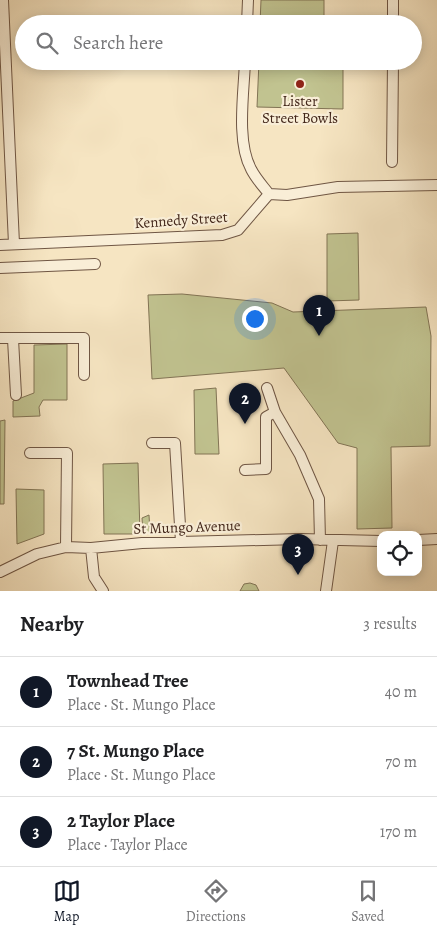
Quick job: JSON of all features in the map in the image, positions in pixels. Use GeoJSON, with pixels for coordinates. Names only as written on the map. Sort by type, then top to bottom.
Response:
{"type":"FeatureCollection","features":[{"type":"Feature","properties":{"kind":"street"},"geometry":{"type":"LineString","coordinates":[[3,0],[14,244]]}},
{"type":"Feature","properties":{"kind":"street"},"geometry":{"type":"LineString","coordinates":[[247,15],[248,0]]}},
{"type":"Feature","properties":{"kind":"street"},"geometry":{"type":"LineString","coordinates":[[393,0],[393,15]]}},
{"type":"Feature","properties":{"kind":"street"},"geometry":{"type":"LineString","coordinates":[[245,70],[243,120],[245,148],[250,168],[269,194],[287,195],[338,187],[437,185]]}},
{"type":"Feature","properties":{"kind":"street"},"geometry":{"type":"LineString","coordinates":[[392,162],[393,70]]}},
{"type":"Feature","properties":{"kind":"street","name":"Kennedy Street"},"geometry":{"type":"LineString","coordinates":[[0,245],[231,233],[246,222],[269,194]]}},
{"type":"Feature","properties":{"kind":"street"},"geometry":{"type":"LineString","coordinates":[[0,268],[95,264]]}},
{"type":"Feature","properties":{"kind":"street"},"geometry":{"type":"LineString","coordinates":[[0,338],[84,338],[84,375]]}},
{"type":"Feature","properties":{"kind":"street"},"geometry":{"type":"LineString","coordinates":[[13,339],[16,395]]}},
{"type":"Feature","properties":{"kind":"street"},"geometry":{"type":"LineString","coordinates":[[267,388],[275,412],[297,448],[319,499],[320,540]]}},
{"type":"Feature","properties":{"kind":"street"},"geometry":{"type":"LineString","coordinates":[[245,470],[266,469],[266,417],[275,412]]}},
{"type":"Feature","properties":{"kind":"street"},"geometry":{"type":"LineString","coordinates":[[152,443],[175,443],[181,542]]}},
{"type":"Feature","properties":{"kind":"street"},"geometry":{"type":"LineString","coordinates":[[30,453],[66,453],[66,546]]}},
{"type":"Feature","properties":{"kind":"street"},"geometry":{"type":"LineString","coordinates":[[422,540],[437,539]]}},
{"type":"Feature","properties":{"kind":"street"},"geometry":{"type":"LineString","coordinates":[[326,591],[333,541]]}},
{"type":"Feature","properties":{"kind":"street","name":"St Mungo Avenue"},"geometry":{"type":"LineString","coordinates":[[0,572],[48,550],[66,546],[91,548],[181,542],[377,541]]}},
{"type":"Feature","properties":{"kind":"street"},"geometry":{"type":"LineString","coordinates":[[91,548],[94,577],[103,591]]}},
{"type":"Feature","properties":{"kind":"green space"},"geometry":{"type":"Polygon","coordinates":[[[261,0],[324,0],[324,15],[260,15],[261,0]]]}},
{"type":"Feature","properties":{"kind":"green space","name":"Lister Street Bowls"},"geometry":{"type":"Polygon","coordinates":[[[259,70],[343,70],[343,109],[257,107],[259,70]]]}},
{"type":"Feature","properties":{"kind":"green space"},"geometry":{"type":"Polygon","coordinates":[[[358,233],[359,300],[327,301],[327,234],[358,233]]]}},
{"type":"Feature","properties":{"kind":"green space"},"geometry":{"type":"Polygon","coordinates":[[[182,294],[272,303],[293,312],[426,307],[431,336],[430,446],[391,447],[392,528],[357,529],[357,448],[338,443],[284,368],[152,379],[148,295],[182,294]]]}},
{"type":"Feature","properties":{"kind":"green space"},"geometry":{"type":"Polygon","coordinates":[[[67,344],[67,400],[43,400],[39,407],[40,416],[13,417],[13,401],[34,393],[34,345],[67,344]]]}},
{"type":"Feature","properties":{"kind":"green space"},"geometry":{"type":"Polygon","coordinates":[[[216,388],[219,454],[195,454],[194,390],[216,388]]]}},
{"type":"Feature","properties":{"kind":"green space"},"geometry":{"type":"Polygon","coordinates":[[[5,420],[4,504],[0,504],[0,421],[5,420]]]}},
{"type":"Feature","properties":{"kind":"green space"},"geometry":{"type":"Polygon","coordinates":[[[138,463],[140,534],[104,534],[103,464],[138,463]]]}},
{"type":"Feature","properties":{"kind":"green space"},"geometry":{"type":"Polygon","coordinates":[[[16,489],[44,490],[44,534],[17,544],[16,489]]]}},
{"type":"Feature","properties":{"kind":"green space"},"geometry":{"type":"Polygon","coordinates":[[[149,515],[150,532],[143,534],[142,518],[149,515]]]}},
{"type":"Feature","properties":{"kind":"green space"},"geometry":{"type":"Polygon","coordinates":[[[244,584],[256,585],[259,591],[240,591],[244,584]]]}},
{"type":"Feature","properties":{"kind":"place","name":"Lister Street Bowls"},"geometry":{"type":"Point","coordinates":[300,84]}},
{"type":"Feature","properties":{"kind":"place","name":"Townhead Tree"},"geometry":{"type":"Point","coordinates":[319,336]}},
{"type":"Feature","properties":{"kind":"place","name":"7 St. Mungo Place"},"geometry":{"type":"Point","coordinates":[245,424]}},
{"type":"Feature","properties":{"kind":"place","name":"2 Taylor Place"},"geometry":{"type":"Point","coordinates":[298,575]}}]}
